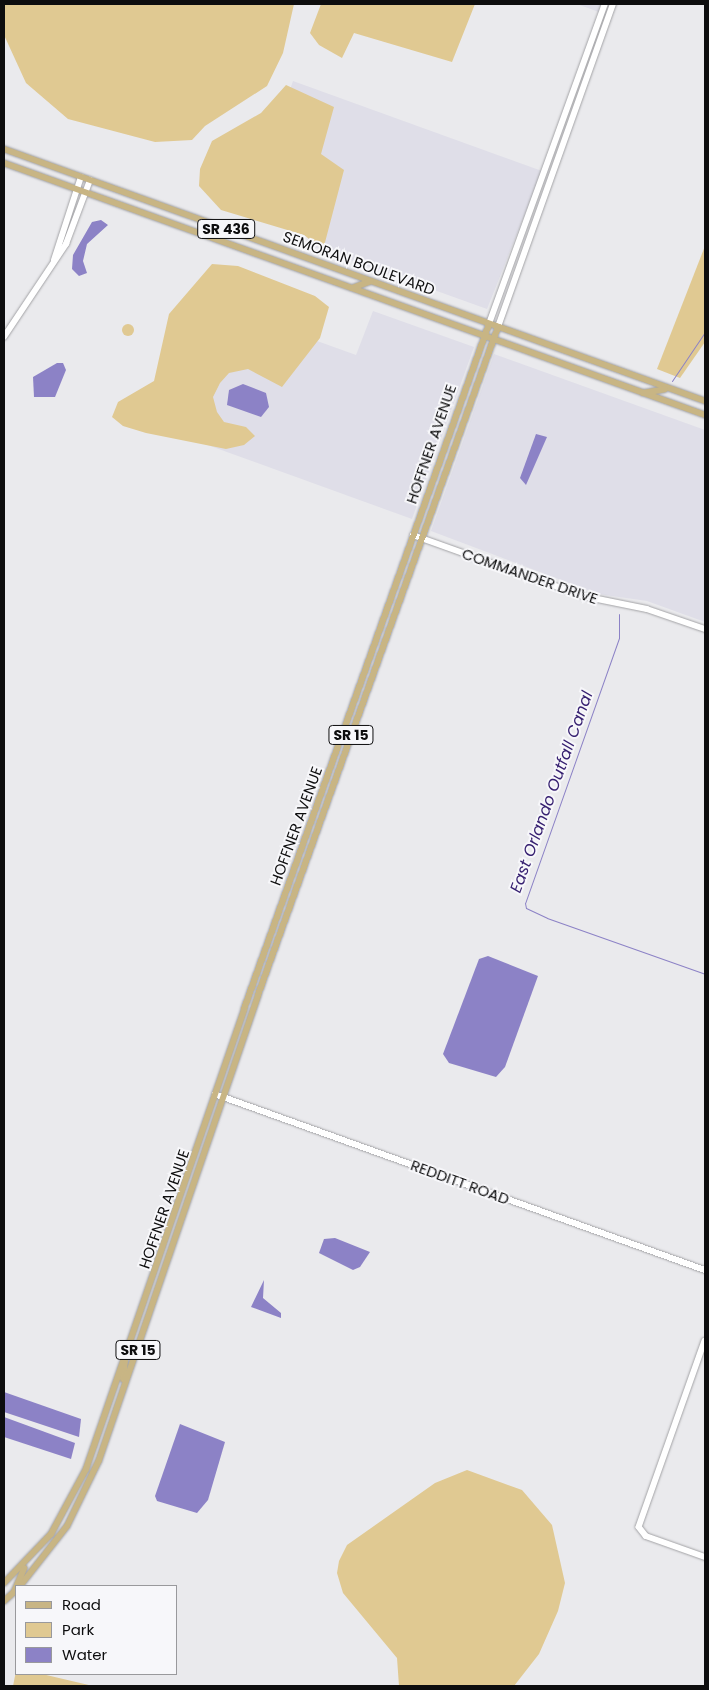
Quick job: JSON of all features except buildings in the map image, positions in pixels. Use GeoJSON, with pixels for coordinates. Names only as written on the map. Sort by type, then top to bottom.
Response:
{"type":"FeatureCollection","features":[{"type":"Feature","properties":{"kind":"main road","name":"SEMORAN BOULEVARD"},"geometry":{"type":"LineString","coordinates":[[4,149],[705,401]]}},
{"type":"Feature","properties":{"kind":"main road","name":"SEMORAN BOULEVARD"},"geometry":{"type":"LineString","coordinates":[[4,163],[705,415]]}},
{"type":"Feature","properties":{"kind":"main road"},"geometry":{"type":"LineString","coordinates":[[346,287],[358,288],[371,281]]}},
{"type":"Feature","properties":{"kind":"main road","name":"HOFFNER AVENUE"},"geometry":{"type":"LineString","coordinates":[[4,1583],[45,1541],[80,1483],[164,1248],[215,1094],[350,710],[483,336],[489,324]]}},
{"type":"Feature","properties":{"kind":"main road","name":"HOFFNER AVENUE"},"geometry":{"type":"LineString","coordinates":[[21,1585],[47,1555],[78,1507],[115,1413],[163,1280],[281,931],[498,327]]}},
{"type":"Feature","properties":{"kind":"main road"},"geometry":{"type":"LineString","coordinates":[[643,393],[671,389]]}},
{"type":"Feature","properties":{"kind":"main road"},"geometry":{"type":"LineString","coordinates":[[342,762],[339,750],[350,710]]}},
{"type":"Feature","properties":{"kind":"main road"},"geometry":{"type":"LineString","coordinates":[[321,820],[332,776],[330,769]]}},
{"type":"Feature","properties":{"kind":"main road"},"geometry":{"type":"LineString","coordinates":[[291,905],[293,872]]}},
{"type":"Feature","properties":{"kind":"main road"},"geometry":{"type":"LineString","coordinates":[[281,931],[282,903]]}},
{"type":"Feature","properties":{"kind":"main road"},"geometry":{"type":"LineString","coordinates":[[183,1221],[185,1187]]}},
{"type":"Feature","properties":{"kind":"main road"},"geometry":{"type":"LineString","coordinates":[[163,1280],[164,1248]]}},
{"type":"Feature","properties":{"kind":"main road"},"geometry":{"type":"LineString","coordinates":[[137,1353],[133,1346],[142,1309]]}},
{"type":"Feature","properties":{"kind":"main road"},"geometry":{"type":"LineString","coordinates":[[115,1413],[127,1366],[124,1360]]}},
{"type":"Feature","properties":{"kind":"main road"},"geometry":{"type":"LineString","coordinates":[[17,1585],[19,1576],[45,1541]]}},
{"type":"Feature","properties":{"kind":"main road"},"geometry":{"type":"LineString","coordinates":[[4,1601],[15,1591]]}},
{"type":"Feature","properties":{"kind":"street","name":"HOFFNER AVENUE"},"geometry":{"type":"LineString","coordinates":[[489,324],[605,4]]}},
{"type":"Feature","properties":{"kind":"street","name":"HOFFNER AVENUE"},"geometry":{"type":"LineString","coordinates":[[498,327],[613,4]]}},
{"type":"Feature","properties":{"kind":"street"},"geometry":{"type":"LineString","coordinates":[[568,130],[583,80],[580,71]]}},
{"type":"Feature","properties":{"kind":"street"},"geometry":{"type":"LineString","coordinates":[[52,270],[81,177]]}},
{"type":"Feature","properties":{"kind":"street"},"geometry":{"type":"LineString","coordinates":[[4,337],[52,270],[90,180]]}},
{"type":"Feature","properties":{"kind":"street","name":"COMMANDER DRIVE"},"geometry":{"type":"LineString","coordinates":[[413,536],[596,600],[646,609],[705,629]]}},
{"type":"Feature","properties":{"kind":"street","name":"REDDITT ROAD"},"geometry":{"type":"LineString","coordinates":[[215,1094],[705,1270]]}},
{"type":"Feature","properties":{"kind":"street"},"geometry":{"type":"LineString","coordinates":[[705,1341],[639,1527],[646,1536],[705,1557]]}},
{"type":"Feature","properties":{"kind":"shaded area"},"geometry":{"type":"Polygon","coordinates":[[[577,4],[602,4],[599,12],[577,4]]]}},
{"type":"Feature","properties":{"kind":"shaded area"},"geometry":{"type":"Polygon","coordinates":[[[293,81],[542,171],[487,309],[306,244],[334,168],[271,145],[293,81]]]}},
{"type":"Feature","properties":{"kind":"shaded area"},"geometry":{"type":"Polygon","coordinates":[[[214,304],[356,355],[373,311],[474,347],[412,519],[169,431],[214,304]]]}},
{"type":"Feature","properties":{"kind":"shaded area"},"geometry":{"type":"Polygon","coordinates":[[[494,354],[705,430],[705,622],[647,601],[598,594],[431,531],[494,354]]]}},
{"type":"Feature","properties":{"kind":"green space"},"geometry":{"type":"Polygon","coordinates":[[[4,4],[294,4],[283,53],[267,86],[205,126],[192,140],[155,142],[68,119],[26,83],[4,35],[4,4]]]}},
{"type":"Feature","properties":{"kind":"green space"},"geometry":{"type":"Polygon","coordinates":[[[321,4],[475,4],[452,62],[354,33],[342,58],[319,45],[310,33],[321,4]]]}},
{"type":"Feature","properties":{"kind":"green space"},"geometry":{"type":"Polygon","coordinates":[[[286,85],[334,107],[321,154],[344,170],[323,250],[304,235],[221,210],[199,186],[200,169],[212,141],[261,113],[286,85]]]}},
{"type":"Feature","properties":{"kind":"green space"},"geometry":{"type":"Polygon","coordinates":[[[705,246],[705,342],[680,378],[657,369],[705,246]]]}},
{"type":"Feature","properties":{"kind":"green space"},"geometry":{"type":"Polygon","coordinates":[[[212,264],[238,266],[315,296],[329,307],[320,338],[282,387],[248,369],[229,373],[220,383],[213,397],[217,412],[224,422],[246,427],[255,436],[244,445],[226,449],[146,433],[123,426],[112,417],[118,402],[154,381],[169,314],[212,264]]]}},
{"type":"Feature","properties":{"kind":"green space"},"geometry":{"type":"Polygon","coordinates":[[[126,324],[130,324],[134,330],[130,336],[126,336],[122,332],[122,328],[126,324]]]}},
{"type":"Feature","properties":{"kind":"green space"},"geometry":{"type":"Polygon","coordinates":[[[467,1470],[522,1490],[552,1525],[565,1583],[558,1611],[539,1654],[514,1686],[399,1686],[397,1658],[343,1593],[337,1573],[339,1561],[347,1545],[435,1483],[467,1470]]]}},
{"type":"Feature","properties":{"kind":"green space"},"geometry":{"type":"Polygon","coordinates":[[[15,1675],[46,1675],[93,1686],[13,1686],[15,1675]]]}},
{"type":"Feature","properties":{"kind":"water"},"geometry":{"type":"Polygon","coordinates":[[[101,220],[108,225],[87,244],[83,261],[87,273],[79,276],[72,269],[73,255],[92,222],[101,220]]]}},
{"type":"Feature","properties":{"kind":"water"},"geometry":{"type":"Polygon","coordinates":[[[57,363],[63,363],[66,370],[55,397],[34,397],[33,377],[57,363]]]}},
{"type":"Feature","properties":{"kind":"water"},"geometry":{"type":"Polygon","coordinates":[[[243,384],[266,393],[269,407],[261,417],[227,405],[229,390],[243,384]]]}},
{"type":"Feature","properties":{"kind":"water"},"geometry":{"type":"Polygon","coordinates":[[[536,434],[547,437],[526,485],[520,478],[536,434]]]}},
{"type":"Feature","properties":{"kind":"water"},"geometry":{"type":"Polygon","coordinates":[[[488,956],[538,976],[505,1067],[496,1077],[449,1063],[443,1054],[479,959],[488,956]]]}},
{"type":"Feature","properties":{"kind":"water"},"geometry":{"type":"Polygon","coordinates":[[[335,1238],[370,1252],[360,1267],[353,1270],[319,1253],[324,1239],[335,1238]]]}},
{"type":"Feature","properties":{"kind":"water"},"geometry":{"type":"Polygon","coordinates":[[[264,1280],[263,1298],[281,1313],[281,1318],[251,1307],[264,1280]]]}},
{"type":"Feature","properties":{"kind":"water"},"geometry":{"type":"Polygon","coordinates":[[[4,1392],[81,1419],[79,1437],[4,1412],[4,1392]]]}},
{"type":"Feature","properties":{"kind":"water"},"geometry":{"type":"Polygon","coordinates":[[[4,1417],[75,1443],[71,1459],[4,1437],[4,1417]]]}},
{"type":"Feature","properties":{"kind":"water"},"geometry":{"type":"Polygon","coordinates":[[[180,1424],[225,1442],[208,1500],[197,1513],[157,1501],[155,1496],[180,1424]]]}},
{"type":"Feature","properties":{"kind":"waterway","name":"East Orlando Outfall Canal"},"geometry":{"type":"LineString","coordinates":[[672,381],[705,332]]}},
{"type":"Feature","properties":{"kind":"waterway","name":"East Orlando Outfall Canal"},"geometry":{"type":"LineString","coordinates":[[619,614],[619,638],[525,903],[526,908],[547,918],[705,974]]}}]}
